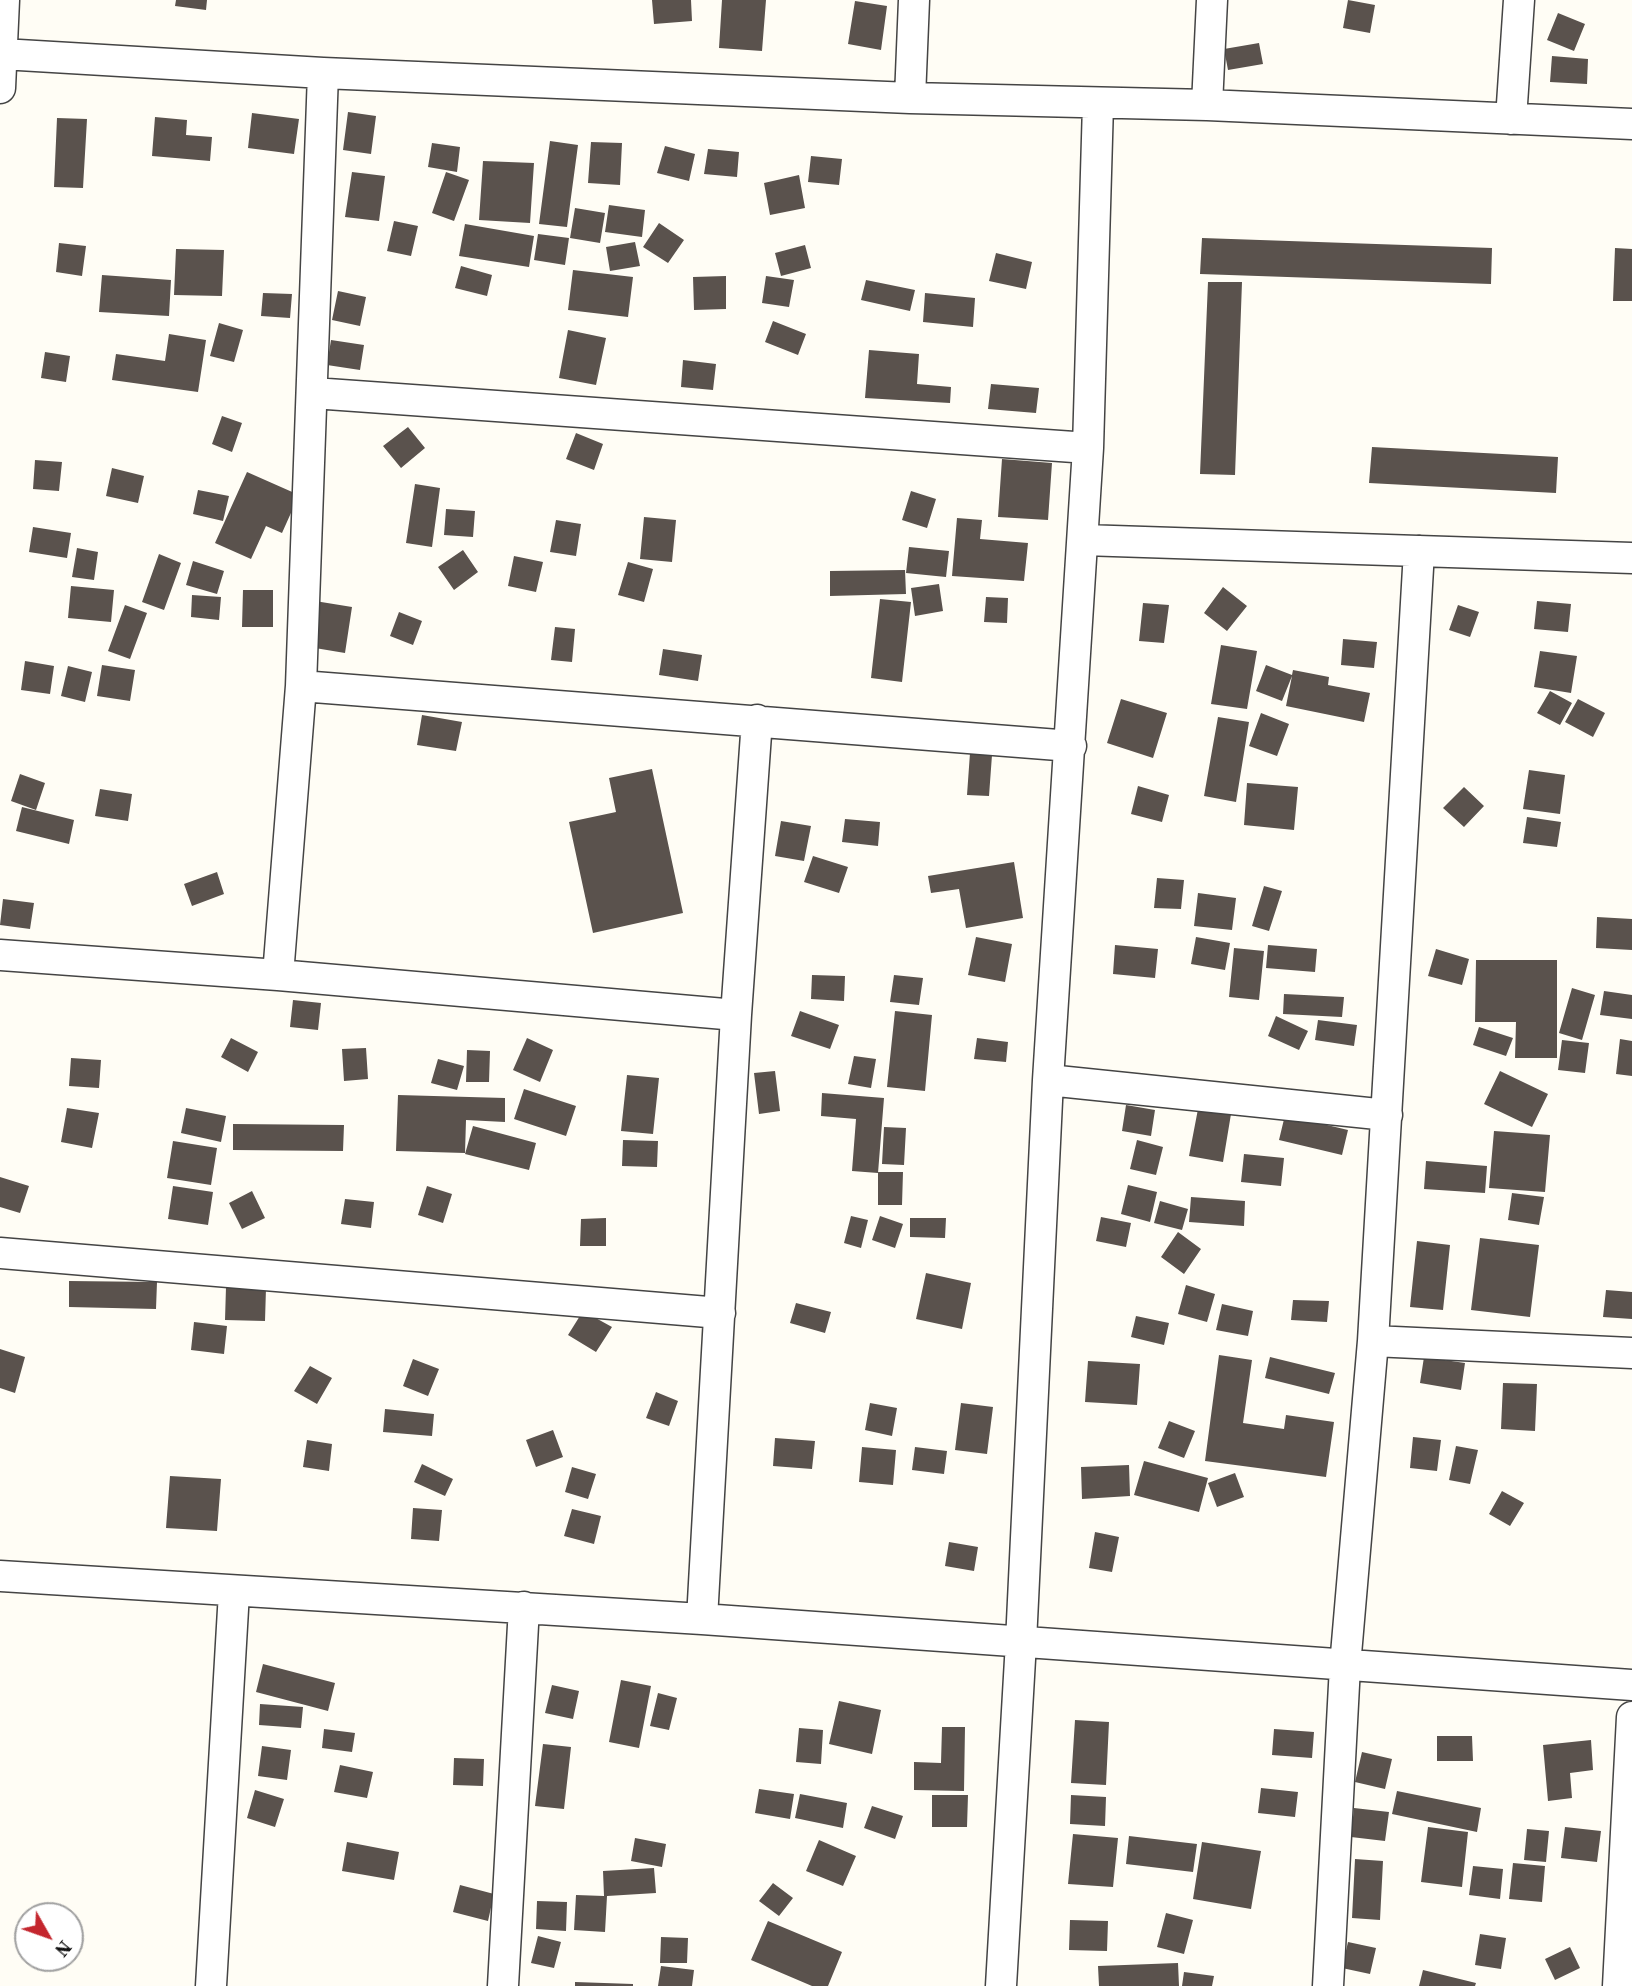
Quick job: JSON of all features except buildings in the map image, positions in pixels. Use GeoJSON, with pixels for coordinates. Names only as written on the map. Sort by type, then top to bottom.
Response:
{"type":"FeatureCollection","features":[{"type":"Feature","properties":{"kind":"street"},"geometry":{"type":"LineString","coordinates":[[0,88],[4,0]]}},
{"type":"Feature","properties":{"kind":"street"},"geometry":{"type":"LineString","coordinates":[[910,98],[914,0]]}},
{"type":"Feature","properties":{"kind":"street"},"geometry":{"type":"LineString","coordinates":[[1207,105],[1212,0]]}},
{"type":"Feature","properties":{"kind":"street"},"geometry":{"type":"LineString","coordinates":[[1511,119],[1519,0]]}},
{"type":"Feature","properties":{"kind":"street"},"geometry":{"type":"LineString","coordinates":[[2,54],[323,73],[910,98],[1207,105],[1632,124]]}},
{"type":"Feature","properties":{"kind":"street"},"geometry":{"type":"LineString","coordinates":[[278,975],[301,686],[323,73]]}},
{"type":"Feature","properties":{"kind":"street"},"geometry":{"type":"LineString","coordinates":[[1001,1986],[1021,1642],[1048,1080],[1088,448],[1098,104]]}},
{"type":"Feature","properties":{"kind":"street"},"geometry":{"type":"LineString","coordinates":[[313,393],[1088,448]]}},
{"type":"Feature","properties":{"kind":"street"},"geometry":{"type":"LineString","coordinates":[[1083,540],[1632,558]]}},
{"type":"Feature","properties":{"kind":"street"},"geometry":{"type":"LineString","coordinates":[[1328,1986],[1345,1666],[1373,1340],[1419,551]]}},
{"type":"Feature","properties":{"kind":"street"},"geometry":{"type":"LineString","coordinates":[[301,686],[1071,746]]}},
{"type":"Feature","properties":{"kind":"street"},"geometry":{"type":"LineString","coordinates":[[702,1619],[736,1015],[757,720]]}},
{"type":"Feature","properties":{"kind":"street"},"geometry":{"type":"LineString","coordinates":[[0,955],[278,975],[736,1015]]}},
{"type":"Feature","properties":{"kind":"street"},"geometry":{"type":"LineString","coordinates":[[1048,1080],[1387,1115]]}},
{"type":"Feature","properties":{"kind":"street"},"geometry":{"type":"LineString","coordinates":[[0,1253],[720,1313]]}},
{"type":"Feature","properties":{"kind":"street"},"geometry":{"type":"LineString","coordinates":[[1373,1340],[1632,1353]]}},
{"type":"Feature","properties":{"kind":"street"},"geometry":{"type":"LineString","coordinates":[[0,1576],[524,1607],[1632,1685]]}},
{"type":"Feature","properties":{"kind":"street"},"geometry":{"type":"LineString","coordinates":[[211,1986],[234,1591]]}},
{"type":"Feature","properties":{"kind":"street"},"geometry":{"type":"LineString","coordinates":[[503,1986],[524,1607]]}},
{"type":"Feature","properties":{"kind":"street"},"geometry":{"type":"LineString","coordinates":[[1618,1986],[1632,1717]]}}]}
